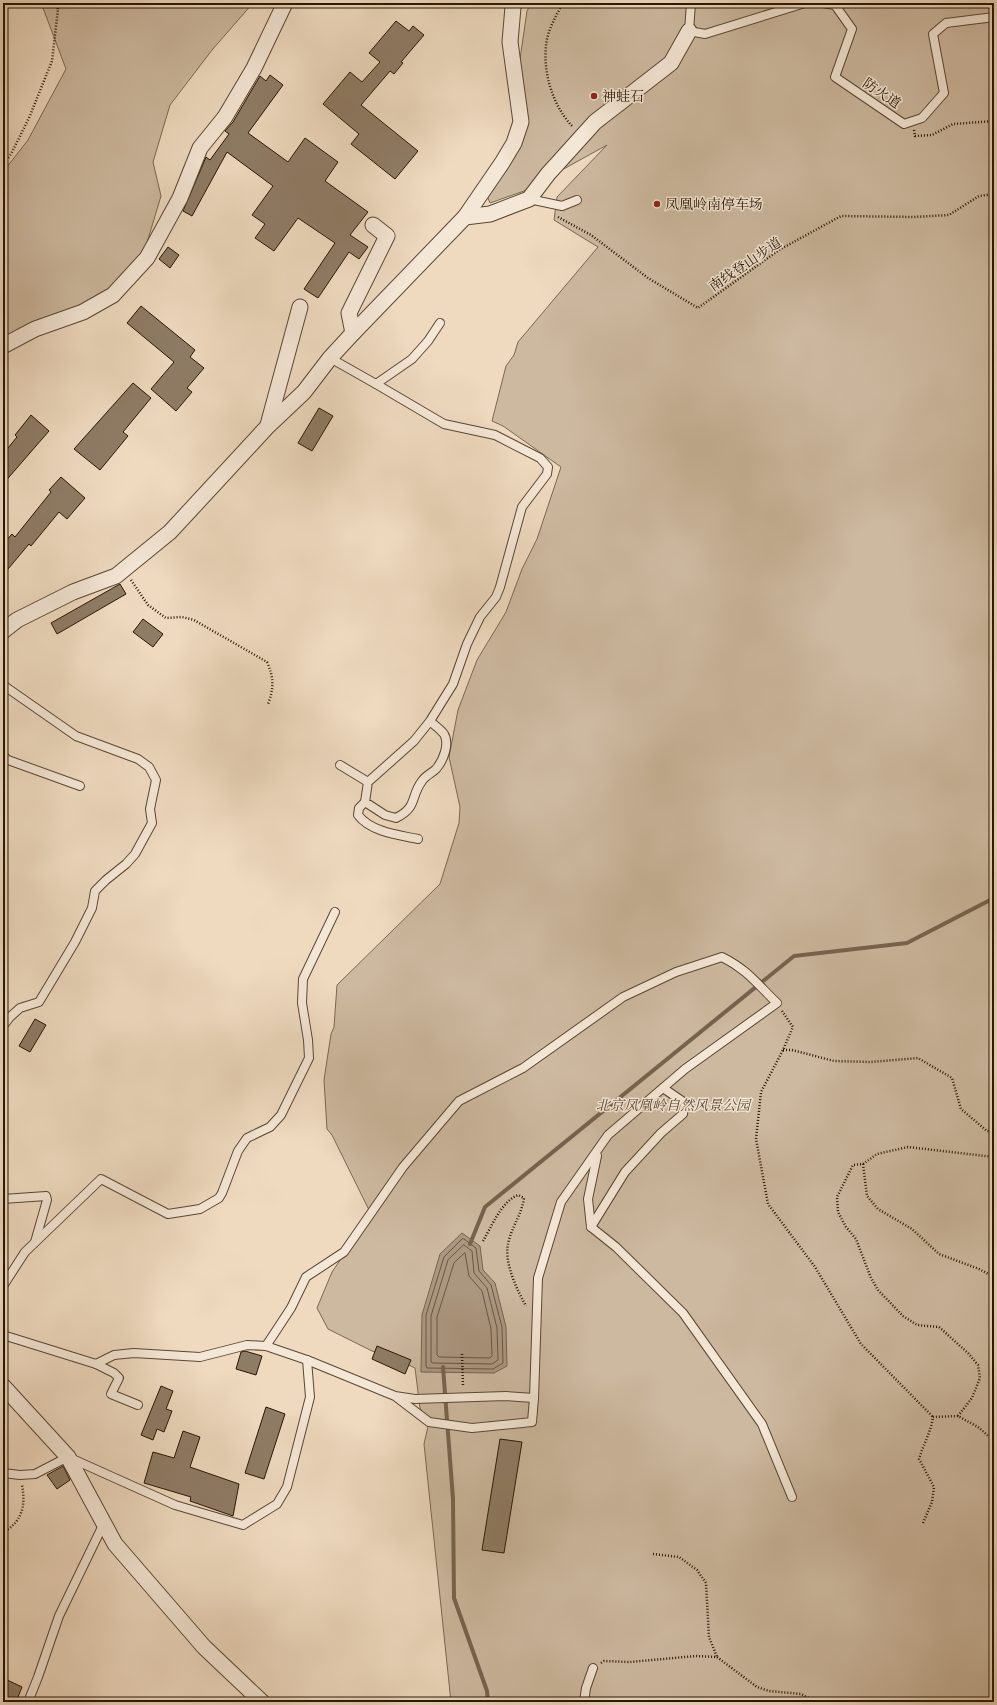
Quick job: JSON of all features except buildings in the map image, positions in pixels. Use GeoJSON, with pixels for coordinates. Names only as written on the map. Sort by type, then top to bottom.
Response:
{"type":"FeatureCollection","features":[{"type":"Feature","properties":{"kind":"street"},"geometry":{"type":"LineString","coordinates":[[3,346],[35,329],[83,312],[113,295],[147,258],[180,198],[200,148],[225,117],[254,68],[284,3]]}},
{"type":"Feature","properties":{"kind":"street"},"geometry":{"type":"LineString","coordinates":[[3,631],[17,620],[73,592],[116,576],[170,532],[268,426],[304,392],[330,358],[465,216],[514,144],[521,122],[510,42],[513,7],[515,3]]}},
{"type":"Feature","properties":{"kind":"street"},"geometry":{"type":"LineString","coordinates":[[465,216],[490,214],[529,199],[548,174],[595,122],[670,63],[689,31]]}},
{"type":"Feature","properties":{"kind":"street"},"geometry":{"type":"LineString","coordinates":[[353,333],[349,313],[387,236],[373,225]]}},
{"type":"Feature","properties":{"kind":"street"},"geometry":{"type":"LineString","coordinates":[[268,426],[300,307]]}},
{"type":"Feature","properties":{"kind":"street"},"geometry":{"type":"LineString","coordinates":[[3,1386],[68,1457],[115,1544],[204,1647],[262,1702]]}},
{"type":"Feature","properties":{"kind":"lane"},"geometry":{"type":"LineString","coordinates":[[691,3],[689,31],[705,34],[805,3]]}},
{"type":"Feature","properties":{"kind":"lane","name":"防火道"},"geometry":{"type":"LineString","coordinates":[[822,3],[835,5],[852,29],[835,77],[904,124],[922,118],[944,93],[933,34],[946,23],[994,17]]}},
{"type":"Feature","properties":{"kind":"lane"},"geometry":{"type":"LineString","coordinates":[[529,199],[562,206],[577,200]]}},
{"type":"Feature","properties":{"kind":"lane"},"geometry":{"type":"LineString","coordinates":[[376,384],[412,359],[428,341],[440,323]]}},
{"type":"Feature","properties":{"kind":"lane"},"geometry":{"type":"LineString","coordinates":[[330,358],[444,424],[495,435],[540,458],[548,467],[547,474],[522,507],[498,592],[480,617],[467,644],[453,684],[430,721],[414,741],[368,782],[365,802],[359,808],[358,815],[362,820],[373,827],[418,839]]}},
{"type":"Feature","properties":{"kind":"lane"},"geometry":{"type":"LineString","coordinates":[[3,685],[22,696],[76,736],[138,759],[149,767],[156,780],[150,809],[152,823],[135,854],[126,864],[95,891],[92,908],[75,942],[39,1002],[20,1008],[3,1026]]}},
{"type":"Feature","properties":{"kind":"lane"},"geometry":{"type":"LineString","coordinates":[[365,802],[385,815],[396,818],[406,813],[412,805],[422,781],[436,768],[443,756],[447,744],[444,735],[430,721]]}},
{"type":"Feature","properties":{"kind":"lane"},"geometry":{"type":"LineString","coordinates":[[3,756],[8,760],[80,786]]}},
{"type":"Feature","properties":{"kind":"lane"},"geometry":{"type":"LineString","coordinates":[[340,765],[368,782]]}},
{"type":"Feature","properties":{"kind":"lane"},"geometry":{"type":"LineString","coordinates":[[3,1286],[25,1252],[101,1179],[168,1214],[200,1209],[219,1198],[238,1151],[247,1138],[270,1127],[281,1115],[308,1058],[308,1040],[302,1003],[303,978],[335,912]]}},
{"type":"Feature","properties":{"kind":"lane"},"geometry":{"type":"LineString","coordinates":[[266,1346],[291,1308],[306,1277],[344,1252],[403,1167],[459,1101],[523,1068],[623,997],[676,972],[722,957],[734,963],[753,977],[777,1002],[685,1069],[608,1135],[561,1202],[538,1278],[532,1422],[472,1428],[429,1422],[396,1396]]}},
{"type":"Feature","properties":{"kind":"lane"},"geometry":{"type":"LineString","coordinates":[[591,1227],[625,1172],[661,1133],[683,1114],[685,1103],[663,1088]]}},
{"type":"Feature","properties":{"kind":"lane"},"geometry":{"type":"LineString","coordinates":[[599,1148],[594,1165],[588,1199],[591,1227],[616,1247],[682,1313],[762,1424],[792,1497]]}},
{"type":"Feature","properties":{"kind":"lane"},"geometry":{"type":"LineString","coordinates":[[3,1199],[46,1196],[47,1200],[34,1243]]}},
{"type":"Feature","properties":{"kind":"lane"},"geometry":{"type":"LineString","coordinates":[[3,1335],[96,1364],[114,1373],[119,1378],[111,1394],[138,1405]]}},
{"type":"Feature","properties":{"kind":"lane"},"geometry":{"type":"LineString","coordinates":[[96,1364],[114,1355],[128,1354],[200,1357],[247,1345],[266,1346],[307,1360],[396,1396],[415,1399],[506,1396],[534,1398]]}},
{"type":"Feature","properties":{"kind":"lane"},"geometry":{"type":"LineString","coordinates":[[3,1473],[20,1475],[35,1474],[68,1457],[175,1505],[243,1525],[277,1504],[287,1487],[310,1397],[307,1360]]}},
{"type":"Feature","properties":{"kind":"lane"},"geometry":{"type":"LineString","coordinates":[[28,1702],[59,1616],[104,1523]]}},
{"type":"Feature","properties":{"kind":"lane"},"geometry":{"type":"LineString","coordinates":[[584,1702],[586,1688],[592,1668]]}},
{"type":"Feature","properties":{"kind":"path"},"geometry":{"type":"LineString","coordinates":[[53,3],[58,9]]}},
{"type":"Feature","properties":{"kind":"path"},"geometry":{"type":"LineString","coordinates":[[3,165],[11,154],[29,118],[52,61],[60,3]]}},
{"type":"Feature","properties":{"kind":"path"},"geometry":{"type":"LineString","coordinates":[[563,3],[554,19],[546,45],[546,74],[559,109],[582,136]]}},
{"type":"Feature","properties":{"kind":"path"},"geometry":{"type":"LineString","coordinates":[[911,122],[915,136],[932,135],[953,124],[994,121]]}},
{"type":"Feature","properties":{"kind":"path","name":"南线登山步道"},"geometry":{"type":"LineString","coordinates":[[557,216],[591,235],[648,278],[698,308],[780,250],[841,216],[914,217],[949,215],[979,196],[994,194]]}},
{"type":"Feature","properties":{"kind":"path"},"geometry":{"type":"LineString","coordinates":[[124,570],[148,605],[158,613],[166,618],[182,617],[194,620],[267,662],[272,674],[273,692],[268,704]]}},
{"type":"Feature","properties":{"kind":"path"},"geometry":{"type":"LineString","coordinates":[[777,1002],[793,1027],[762,1092],[756,1139],[768,1204],[815,1267],[861,1344],[933,1417],[958,1416],[978,1427],[994,1441]]}},
{"type":"Feature","properties":{"kind":"path"},"geometry":{"type":"LineString","coordinates":[[783,1050],[792,1050],[834,1061],[870,1062],[918,1058],[952,1078],[961,1109],[987,1131],[994,1132]]}},
{"type":"Feature","properties":{"kind":"path"},"geometry":{"type":"LineString","coordinates":[[958,1416],[972,1398],[980,1378],[978,1365],[968,1353],[939,1327],[916,1325],[903,1316],[878,1290],[871,1278],[856,1239],[846,1227],[838,1212],[837,1197],[853,1166],[863,1164],[877,1154],[908,1147],[994,1157]]}},
{"type":"Feature","properties":{"kind":"path"},"geometry":{"type":"LineString","coordinates":[[863,1164],[867,1196],[878,1210],[912,1229],[939,1254],[979,1269],[994,1277]]}},
{"type":"Feature","properties":{"kind":"path"},"geometry":{"type":"LineString","coordinates":[[483,1241],[501,1210],[514,1197],[518,1195],[524,1198],[523,1208],[508,1245],[509,1264],[518,1292],[536,1323]]}},
{"type":"Feature","properties":{"kind":"path"},"geometry":{"type":"LineString","coordinates":[[994,1228],[991,1230],[991,1236],[994,1241]]}},
{"type":"Feature","properties":{"kind":"path"},"geometry":{"type":"LineString","coordinates":[[462,1354],[463,1398]]}},
{"type":"Feature","properties":{"kind":"path"},"geometry":{"type":"LineString","coordinates":[[923,1523],[932,1502],[934,1487],[919,1459],[922,1447],[932,1424],[933,1417]]}},
{"type":"Feature","properties":{"kind":"path"},"geometry":{"type":"LineString","coordinates":[[3,1533],[12,1527],[19,1518],[24,1506],[20,1475]]}},
{"type":"Feature","properties":{"kind":"path"},"geometry":{"type":"LineString","coordinates":[[653,1554],[679,1557],[697,1570],[706,1583],[709,1637],[717,1657],[757,1687],[769,1691],[801,1694],[816,1702]]}},
{"type":"Feature","properties":{"kind":"path"},"geometry":{"type":"LineString","coordinates":[[592,1668],[604,1661],[630,1662],[696,1656],[717,1657]]}},
{"type":"Feature","properties":{"kind":"green space"},"geometry":{"type":"Polygon","coordinates":[[[34,3],[253,3],[212,50],[170,105],[153,162],[161,196],[146,246],[123,281],[3,351],[3,172],[28,140],[66,69],[43,8],[34,3]]]}},
{"type":"Feature","properties":{"kind":"green space","name":"北京凤凰岭自然风景公园"},"geometry":{"type":"Polygon","coordinates":[[[531,3],[994,3],[994,1702],[451,1702],[424,1444],[429,1422],[420,1408],[415,1368],[395,1358],[372,1351],[328,1329],[317,1308],[332,1272],[364,1225],[370,1212],[332,1135],[327,1129],[324,1080],[331,1034],[334,1027],[337,985],[440,884],[459,823],[460,807],[449,757],[458,710],[477,660],[506,612],[522,569],[537,539],[561,467],[503,426],[492,421],[506,366],[514,355],[518,342],[598,247],[554,220],[557,197],[607,145],[524,191],[490,203],[486,193],[523,123],[519,66],[527,11],[531,3]]]}},
{"type":"Feature","properties":{"kind":"water"},"geometry":{"type":"Polygon","coordinates":[[[462,1233],[480,1246],[483,1270],[495,1283],[506,1327],[507,1366],[494,1373],[421,1372],[422,1315],[440,1254],[462,1233]]]}},
{"type":"Feature","properties":{"kind":"waterway"},"geometry":{"type":"LineString","coordinates":[[470,1244],[485,1207],[794,956],[907,943],[994,898]]}},
{"type":"Feature","properties":{"kind":"waterway"},"geometry":{"type":"LineString","coordinates":[[443,1367],[453,1499],[454,1598],[487,1691],[488,1702]]}},
{"type":"Feature","properties":{"kind":"place","name":"神蛙石"},"geometry":{"type":"Point","coordinates":[594,96]}},
{"type":"Feature","properties":{"kind":"place","name":"凤凰岭南停车场"},"geometry":{"type":"Point","coordinates":[657,204]}}]}
